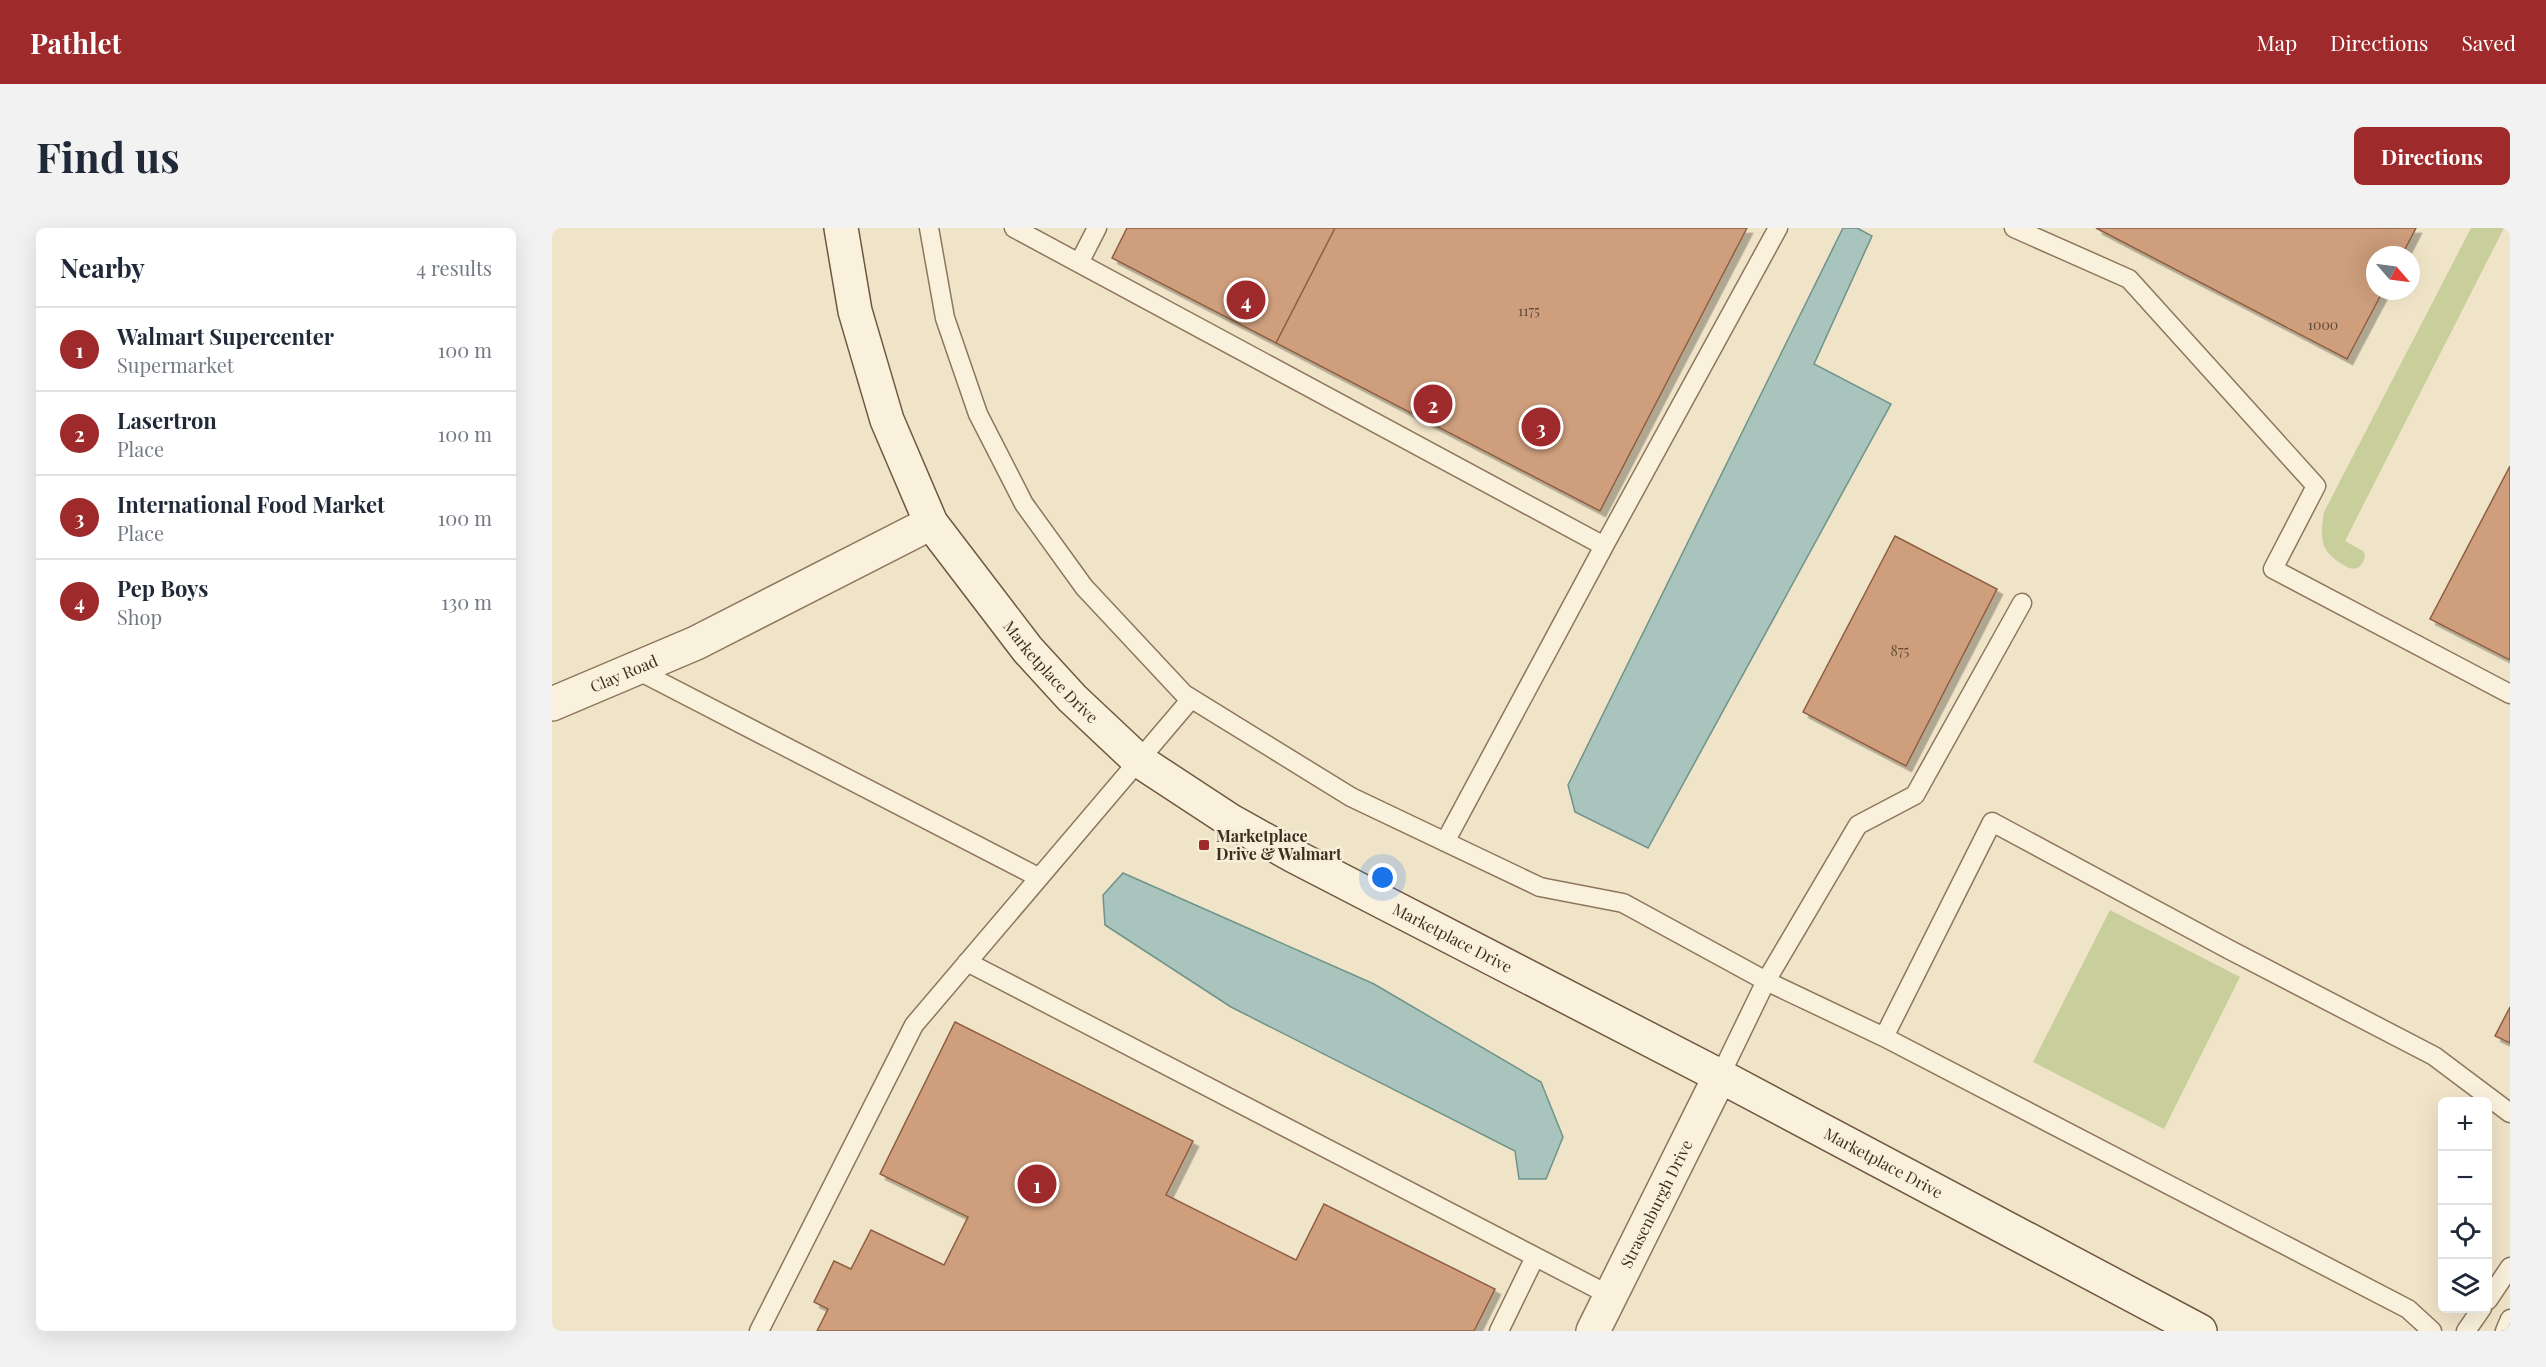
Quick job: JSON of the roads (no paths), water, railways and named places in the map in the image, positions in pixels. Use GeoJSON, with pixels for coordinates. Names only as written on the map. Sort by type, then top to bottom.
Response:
{"type":"FeatureCollection","features":[{"type":"Feature","properties":{"kind":"street","name":"Marketplace Drive"},"geometry":{"type":"LineString","coordinates":[[841,228],[855,311],[887,420],[931,524],[1028,650],[1072,698],[1138,760],[1231,821],[1294,856],[1720,1076],[2200,1331]]}},
{"type":"Feature","properties":{"kind":"street","name":"Clay Road"},"geometry":{"type":"LineString","coordinates":[[552,704],[696,643],[931,524]]}},
{"type":"Feature","properties":{"kind":"street","name":"Strasenburgh Drive"},"geometry":{"type":"LineString","coordinates":[[1593,1331],[1720,1076]]}},
{"type":"Feature","properties":{"kind":"lane"},"geometry":{"type":"LineString","coordinates":[[929,228],[945,318],[952,339],[978,414],[1024,504],[1084,587],[1184,694],[1351,797],[1540,887],[1623,903],[1766,981],[1884,1037],[2408,1309],[2432,1331]]}},
{"type":"Feature","properties":{"kind":"lane"},"geometry":{"type":"LineString","coordinates":[[1014,228],[1604,546]]}},
{"type":"Feature","properties":{"kind":"lane"},"geometry":{"type":"LineString","coordinates":[[1079,263],[1097,228]]}},
{"type":"Feature","properties":{"kind":"lane"},"geometry":{"type":"LineString","coordinates":[[1445,842],[1778,228]]}},
{"type":"Feature","properties":{"kind":"lane"},"geometry":{"type":"LineString","coordinates":[[2014,228],[2129,279],[2316,486],[2273,568],[2510,694]]}},
{"type":"Feature","properties":{"kind":"lane"},"geometry":{"type":"LineString","coordinates":[[1720,1076],[1766,981],[1857,825],[1916,795],[2022,603]]}},
{"type":"Feature","properties":{"kind":"lane"},"geometry":{"type":"LineString","coordinates":[[635,669],[1038,878]]}},
{"type":"Feature","properties":{"kind":"lane"},"geometry":{"type":"LineString","coordinates":[[759,1331],[914,1024],[1191,699]]}},
{"type":"Feature","properties":{"kind":"lane"},"geometry":{"type":"LineString","coordinates":[[1884,1037],[1992,822],[2434,1056],[2510,1113]]}},
{"type":"Feature","properties":{"kind":"lane"},"geometry":{"type":"LineString","coordinates":[[967,962],[1611,1296]]}},
{"type":"Feature","properties":{"kind":"lane"},"geometry":{"type":"LineString","coordinates":[[1499,1331],[1535,1257]]}},
{"type":"Feature","properties":{"kind":"lane"},"geometry":{"type":"LineString","coordinates":[[2492,1293],[2510,1267]]}},
{"type":"Feature","properties":{"kind":"lane"},"geometry":{"type":"LineString","coordinates":[[2466,1331],[2479,1313]]}},
{"type":"Feature","properties":{"kind":"lane"},"geometry":{"type":"LineString","coordinates":[[2505,1331],[2510,1319]]}},
{"type":"Feature","properties":{"kind":"water"},"geometry":{"type":"Polygon","coordinates":[[[1843,228],[1857,228],[1872,236],[1814,364],[1891,404],[1648,848],[1575,812],[1568,785],[1843,228]]]}},
{"type":"Feature","properties":{"kind":"water"},"geometry":{"type":"Polygon","coordinates":[[[1123,873],[1374,984],[1541,1082],[1563,1137],[1546,1179],[1519,1179],[1515,1151],[1231,1007],[1105,925],[1103,895],[1123,873]]]}},
{"type":"Feature","properties":{"kind":"place","name":"Pep Boys"},"geometry":{"type":"Point","coordinates":[1246,300]}},
{"type":"Feature","properties":{"kind":"place","name":"Lasertron"},"geometry":{"type":"Point","coordinates":[1433,404]}},
{"type":"Feature","properties":{"kind":"place","name":"International Food Market"},"geometry":{"type":"Point","coordinates":[1541,427]}},
{"type":"Feature","properties":{"kind":"place","name":"Marketplace Drive & Walmart"},"geometry":{"type":"Point","coordinates":[1204,845]}},
{"type":"Feature","properties":{"kind":"place","name":"Walmart Supercenter"},"geometry":{"type":"Point","coordinates":[1037,1184]}}]}
